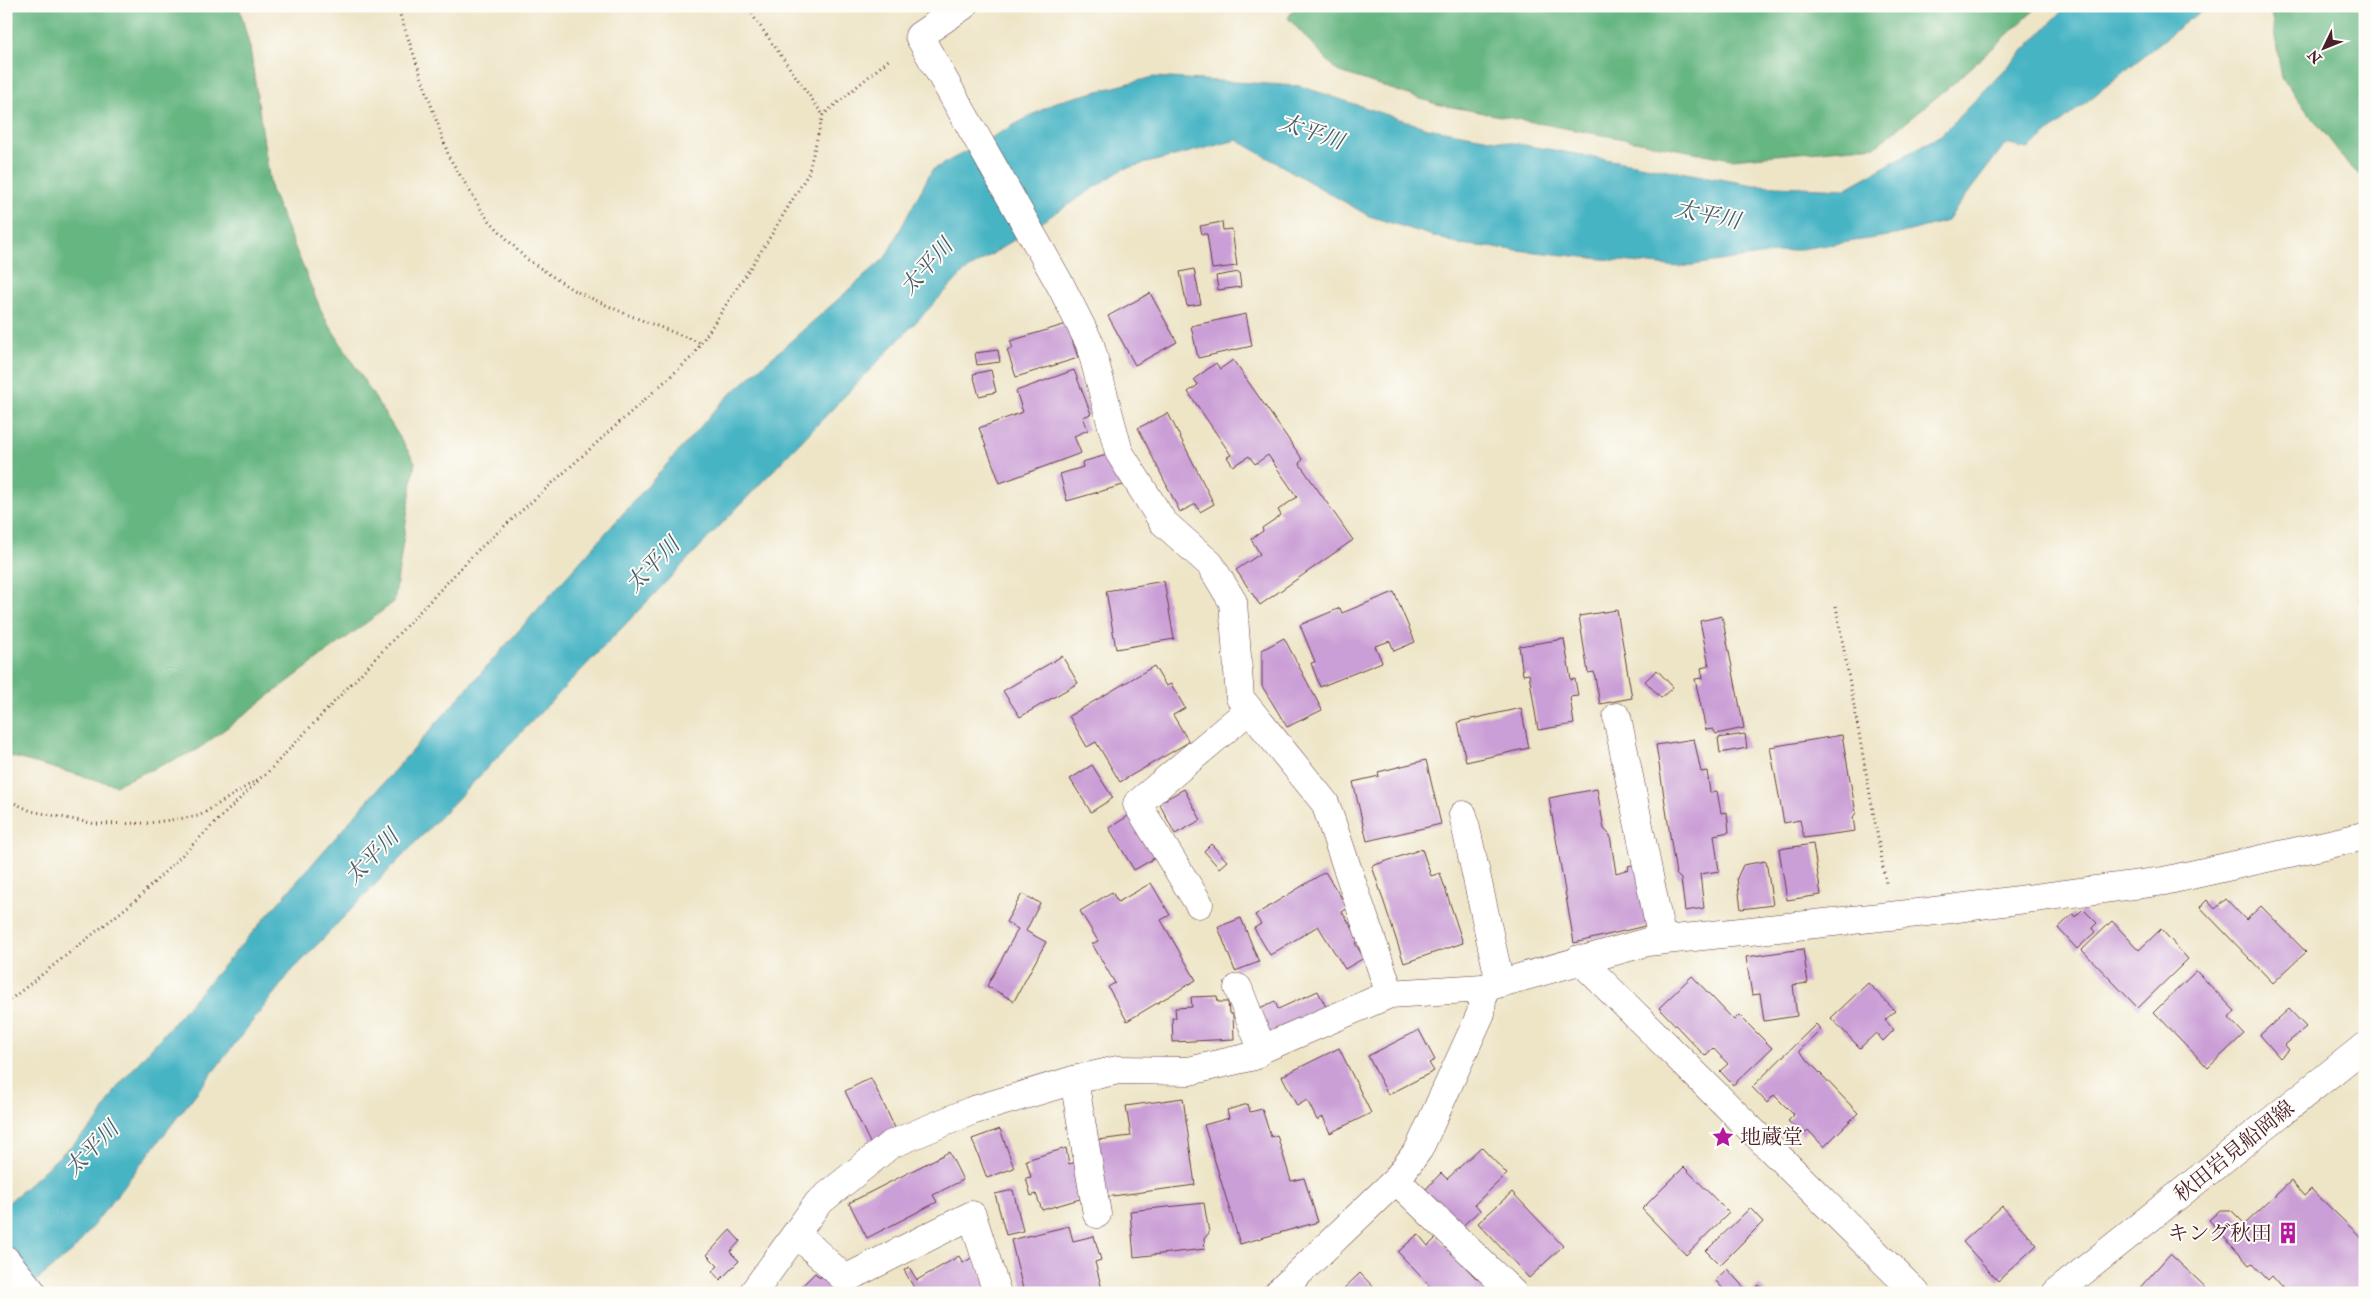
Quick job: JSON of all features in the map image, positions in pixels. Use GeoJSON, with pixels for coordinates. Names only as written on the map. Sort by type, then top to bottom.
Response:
{"type":"FeatureCollection","features":[{"type":"Feature","properties":{"kind":"street"},"geometry":{"type":"LineString","coordinates":[[963,6],[918,36],[1061,286],[1090,344],[1119,452],[1163,522],[1210,564],[1232,602],[1240,698],[1325,803],[1390,994]]}},
{"type":"Feature","properties":{"kind":"street"},"geometry":{"type":"LineString","coordinates":[[1199,904],[1138,804],[1248,710]]}},
{"type":"Feature","properties":{"kind":"street"},"geometry":{"type":"LineString","coordinates":[[1617,717],[1662,940]]}},
{"type":"Feature","properties":{"kind":"street"},"geometry":{"type":"LineString","coordinates":[[1278,1293],[1396,1180],[1419,1148],[1492,985],[1463,815]]}},
{"type":"Feature","properties":{"kind":"street"},"geometry":{"type":"LineString","coordinates":[[753,1293],[818,1203],[890,1145],[970,1111],[1074,1080],[1118,1070],[1189,1071],[1254,1056],[1262,1049],[1390,994],[1492,985],[1579,959],[1647,942],[1892,916],[2164,881],[2365,836]]}},
{"type":"Feature","properties":{"kind":"street"},"geometry":{"type":"LineString","coordinates":[[1579,959],[1916,1293]]}},
{"type":"Feature","properties":{"kind":"street"},"geometry":{"type":"LineString","coordinates":[[1238,988],[1262,1049]]}},
{"type":"Feature","properties":{"kind":"street","name":"秋田岩見船岡線"},"geometry":{"type":"LineString","coordinates":[[2056,1293],[2365,1046]]}},
{"type":"Feature","properties":{"kind":"street"},"geometry":{"type":"LineString","coordinates":[[1074,1080],[1097,1214]]}},
{"type":"Feature","properties":{"kind":"street"},"geometry":{"type":"LineString","coordinates":[[1396,1180],[1513,1293]]}},
{"type":"Feature","properties":{"kind":"street"},"geometry":{"type":"LineString","coordinates":[[797,1234],[845,1279],[972,1216],[997,1293]]}},
{"type":"Feature","properties":{"kind":"street"},"geometry":{"type":"LineString","coordinates":[[6,1260],[33,1293]]}},
{"type":"Feature","properties":{"kind":"path"},"geometry":{"type":"LineString","coordinates":[[397,6],[449,157],[486,216],[526,258],[573,290],[626,314],[701,343]]}},
{"type":"Feature","properties":{"kind":"path"},"geometry":{"type":"LineString","coordinates":[[746,6],[823,115]]}},
{"type":"Feature","properties":{"kind":"path"},"geometry":{"type":"LineString","coordinates":[[6,1003],[136,900],[265,774],[477,551],[692,357],[767,242],[808,174],[823,115],[918,36]]}},
{"type":"Feature","properties":{"kind":"path"},"geometry":{"type":"LineString","coordinates":[[1836,606],[1892,916]]}},
{"type":"Feature","properties":{"kind":"path"},"geometry":{"type":"LineString","coordinates":[[6,799],[31,811],[96,824],[149,823],[199,816],[265,774]]}},
{"type":"Feature","properties":{"kind":"green space"},"geometry":{"type":"Polygon","coordinates":[[[6,6],[239,6],[250,48],[271,190],[323,315],[415,462],[394,602],[197,750],[115,785],[6,755],[6,6]]]}},
{"type":"Feature","properties":{"kind":"green space"},"geometry":{"type":"Polygon","coordinates":[[[1296,6],[2039,6],[1954,83],[1876,146],[1731,159],[1436,104],[1337,71],[1288,18],[1296,6]]]}},
{"type":"Feature","properties":{"kind":"green space"},"geometry":{"type":"Polygon","coordinates":[[[2270,6],[2365,6],[2365,180],[2349,165],[2282,78],[2270,6]]]}},
{"type":"Feature","properties":{"kind":"water","name":"太平川"},"geometry":{"type":"Polygon","coordinates":[[[2067,6],[2210,6],[2187,21],[2028,149],[2005,144],[1947,221],[1895,235],[1679,267],[1459,244],[1369,216],[1237,140],[1123,169],[963,273],[290,973],[74,1250],[21,1293],[6,1293],[6,1205],[96,1123],[118,1086],[391,774],[725,399],[885,258],[932,170],[1056,102],[1153,77],[1300,86],[1427,128],[1754,185],[1845,189],[1941,135],[2067,6]]]}},
{"type":"Feature","properties":{"kind":"water"},"geometry":{"type":"Polygon","coordinates":[[[2365,584],[2365,619],[2359,599],[2365,584]]]}},
{"type":"Feature","properties":{"kind":"building"},"geometry":{"type":"Polygon","coordinates":[[[1222,222],[1223,230],[1232,229],[1237,266],[1212,269],[1207,234],[1202,234],[1200,226],[1222,222]]]}},
{"type":"Feature","properties":{"kind":"building"},"geometry":{"type":"Polygon","coordinates":[[[1194,269],[1201,304],[1187,306],[1180,272],[1194,269]]]}},
{"type":"Feature","properties":{"kind":"building"},"geometry":{"type":"Polygon","coordinates":[[[1239,272],[1241,287],[1218,290],[1216,276],[1239,272]]]}},
{"type":"Feature","properties":{"kind":"building"},"geometry":{"type":"Polygon","coordinates":[[[1150,293],[1177,342],[1135,365],[1108,316],[1150,293]]]}},
{"type":"Feature","properties":{"kind":"building"},"geometry":{"type":"Polygon","coordinates":[[[1246,314],[1252,346],[1198,358],[1191,326],[1246,314]]]}},
{"type":"Feature","properties":{"kind":"building"},"geometry":{"type":"Polygon","coordinates":[[[1067,324],[1078,358],[1016,377],[1007,350],[1013,348],[1010,341],[1067,324]]]}},
{"type":"Feature","properties":{"kind":"building"},"geometry":{"type":"Polygon","coordinates":[[[998,350],[1000,362],[977,365],[975,353],[998,350]]]}},
{"type":"Feature","properties":{"kind":"building"},"geometry":{"type":"Polygon","coordinates":[[[1233,360],[1303,460],[1299,463],[1353,540],[1260,605],[1236,570],[1260,554],[1251,539],[1263,531],[1262,528],[1281,515],[1278,510],[1297,497],[1268,455],[1255,464],[1249,456],[1233,466],[1227,457],[1231,455],[1188,392],[1198,385],[1194,379],[1216,363],[1220,369],[1233,360]]]}},
{"type":"Feature","properties":{"kind":"building"},"geometry":{"type":"Polygon","coordinates":[[[991,370],[996,392],[979,396],[973,374],[991,370]]]}},
{"type":"Feature","properties":{"kind":"building"},"geometry":{"type":"Polygon","coordinates":[[[1074,370],[1091,414],[1083,417],[1088,430],[1074,436],[1081,453],[1000,483],[979,428],[1023,412],[1016,391],[1074,370]]]}},
{"type":"Feature","properties":{"kind":"building"},"geometry":{"type":"Polygon","coordinates":[[[1168,413],[1214,504],[1200,512],[1196,504],[1180,512],[1138,428],[1168,413]]]}},
{"type":"Feature","properties":{"kind":"building"},"geometry":{"type":"Polygon","coordinates":[[[1114,453],[1123,485],[1067,501],[1060,474],[1083,467],[1082,462],[1114,453]]]}},
{"type":"Feature","properties":{"kind":"building"},"geometry":{"type":"Polygon","coordinates":[[[1164,581],[1174,639],[1116,649],[1106,591],[1164,581]]]}},
{"type":"Feature","properties":{"kind":"building"},"geometry":{"type":"Polygon","coordinates":[[[1394,592],[1415,642],[1394,651],[1390,641],[1375,646],[1382,662],[1320,687],[1311,663],[1315,662],[1300,625],[1340,608],[1342,613],[1394,592]]]}},
{"type":"Feature","properties":{"kind":"building"},"geometry":{"type":"Polygon","coordinates":[[[1617,610],[1632,698],[1600,704],[1594,672],[1588,673],[1579,616],[1617,610]]]}},
{"type":"Feature","properties":{"kind":"building"},"geometry":{"type":"Polygon","coordinates":[[[1722,616],[1744,728],[1716,734],[1713,729],[1706,730],[1695,679],[1703,678],[1701,668],[1709,666],[1700,621],[1722,616]]]}},
{"type":"Feature","properties":{"kind":"building"},"geometry":{"type":"Polygon","coordinates":[[[1284,638],[1322,710],[1287,727],[1262,686],[1262,650],[1284,638]]]}},
{"type":"Feature","properties":{"kind":"building"},"geometry":{"type":"Polygon","coordinates":[[[1564,639],[1571,680],[1575,679],[1578,696],[1570,697],[1574,724],[1538,730],[1529,674],[1523,675],[1519,646],[1564,639]]]}},
{"type":"Feature","properties":{"kind":"building"},"geometry":{"type":"Polygon","coordinates":[[[1062,656],[1078,683],[1020,717],[1003,691],[1062,656]]]}},
{"type":"Feature","properties":{"kind":"building"},"geometry":{"type":"Polygon","coordinates":[[[1154,666],[1166,686],[1171,684],[1185,708],[1173,715],[1189,742],[1120,782],[1096,742],[1087,747],[1069,716],[1154,666]]]}},
{"type":"Feature","properties":{"kind":"building"},"geometry":{"type":"Polygon","coordinates":[[[1657,670],[1673,687],[1661,698],[1645,681],[1657,670]]]}},
{"type":"Feature","properties":{"kind":"building"},"geometry":{"type":"Polygon","coordinates":[[[1521,708],[1529,748],[1466,762],[1458,722],[1521,708]]]}},
{"type":"Feature","properties":{"kind":"building"},"geometry":{"type":"Polygon","coordinates":[[[1745,734],[1747,748],[1720,753],[1718,738],[1745,734]]]}},
{"type":"Feature","properties":{"kind":"building"},"geometry":{"type":"Polygon","coordinates":[[[1842,735],[1856,813],[1853,817],[1855,831],[1804,838],[1800,820],[1784,823],[1770,747],[1842,735]]]}},
{"type":"Feature","properties":{"kind":"building"},"geometry":{"type":"Polygon","coordinates":[[[1694,739],[1701,772],[1707,771],[1710,792],[1717,791],[1721,813],[1727,812],[1729,832],[1714,835],[1719,871],[1700,874],[1704,908],[1685,911],[1681,879],[1676,874],[1656,745],[1694,739]]]}},
{"type":"Feature","properties":{"kind":"building"},"geometry":{"type":"Polygon","coordinates":[[[1426,760],[1441,824],[1367,841],[1353,782],[1379,776],[1378,772],[1426,760]]]}},
{"type":"Feature","properties":{"kind":"building"},"geometry":{"type":"Polygon","coordinates":[[[1092,765],[1113,798],[1091,812],[1070,779],[1092,765]]]}},
{"type":"Feature","properties":{"kind":"building"},"geometry":{"type":"Polygon","coordinates":[[[1184,789],[1201,820],[1175,834],[1159,803],[1184,789]]]}},
{"type":"Feature","properties":{"kind":"building"},"geometry":{"type":"Polygon","coordinates":[[[1597,789],[1604,829],[1610,835],[1616,873],[1629,869],[1628,866],[1643,862],[1649,925],[1574,943],[1549,798],[1597,789]]]}},
{"type":"Feature","properties":{"kind":"building"},"geometry":{"type":"Polygon","coordinates":[[[1133,813],[1158,856],[1134,870],[1109,828],[1133,813]]]}},
{"type":"Feature","properties":{"kind":"building"},"geometry":{"type":"Polygon","coordinates":[[[1211,844],[1227,861],[1219,868],[1204,851],[1211,844]]]}},
{"type":"Feature","properties":{"kind":"building"},"geometry":{"type":"Polygon","coordinates":[[[1813,844],[1821,895],[1787,900],[1779,849],[1813,844]]]}},
{"type":"Feature","properties":{"kind":"building"},"geometry":{"type":"Polygon","coordinates":[[[1422,849],[1431,876],[1440,873],[1463,943],[1404,963],[1372,866],[1422,849]]]}},
{"type":"Feature","properties":{"kind":"building"},"geometry":{"type":"Polygon","coordinates":[[[1766,861],[1773,905],[1741,909],[1737,878],[1743,865],[1766,861]]]}},
{"type":"Feature","properties":{"kind":"building"},"geometry":{"type":"Polygon","coordinates":[[[1325,872],[1348,908],[1342,912],[1360,940],[1355,943],[1364,958],[1345,969],[1318,926],[1270,955],[1254,928],[1261,924],[1255,915],[1325,872]]]}},
{"type":"Feature","properties":{"kind":"building"},"geometry":{"type":"Polygon","coordinates":[[[1151,883],[1170,915],[1161,920],[1196,980],[1127,1021],[1108,987],[1115,983],[1092,944],[1098,941],[1080,911],[1112,892],[1118,902],[1151,883]]]}},
{"type":"Feature","properties":{"kind":"building"},"geometry":{"type":"Polygon","coordinates":[[[1022,894],[1040,903],[1026,931],[1046,942],[1014,1001],[987,986],[1018,929],[1006,922],[1022,894]]]}},
{"type":"Feature","properties":{"kind":"building"},"geometry":{"type":"Polygon","coordinates":[[[2226,899],[2246,920],[2261,906],[2306,952],[2273,983],[2200,907],[2207,900],[2215,909],[2226,899]]]}},
{"type":"Feature","properties":{"kind":"building"},"geometry":{"type":"Polygon","coordinates":[[[2083,909],[2097,923],[2092,928],[2095,932],[2077,949],[2058,928],[2073,914],[2075,917],[2083,909]]]}},
{"type":"Feature","properties":{"kind":"building"},"geometry":{"type":"Polygon","coordinates":[[[1241,918],[1259,962],[1235,971],[1218,927],[1241,918]]]}},
{"type":"Feature","properties":{"kind":"building"},"geometry":{"type":"Polygon","coordinates":[[[2112,921],[2139,950],[2161,929],[2188,959],[2138,1008],[2082,950],[2112,921]]]}},
{"type":"Feature","properties":{"kind":"building"},"geometry":{"type":"Polygon","coordinates":[[[1803,949],[1808,983],[1793,985],[1797,1016],[1764,1021],[1760,994],[1752,995],[1746,957],[1803,949]]]}},
{"type":"Feature","properties":{"kind":"building"},"geometry":{"type":"Polygon","coordinates":[[[2196,971],[2235,1011],[2229,1018],[2244,1034],[2208,1068],[2154,1012],[2196,971]]]}},
{"type":"Feature","properties":{"kind":"building"},"geometry":{"type":"Polygon","coordinates":[[[1692,976],[1734,1020],[1739,1015],[1772,1048],[1733,1085],[1720,1071],[1728,1064],[1713,1048],[1705,1056],[1659,1008],[1692,976]]]}},
{"type":"Feature","properties":{"kind":"building"},"geometry":{"type":"Polygon","coordinates":[[[1868,983],[1895,1011],[1885,1020],[1894,1030],[1883,1041],[1876,1033],[1860,1048],[1831,1018],[1868,983]]]}},
{"type":"Feature","properties":{"kind":"building"},"geometry":{"type":"Polygon","coordinates":[[[1318,991],[1326,1007],[1264,1036],[1253,1011],[1275,1001],[1278,1009],[1318,991]]]}},
{"type":"Feature","properties":{"kind":"building"},"geometry":{"type":"Polygon","coordinates":[[[1217,996],[1218,1002],[1228,1002],[1229,1013],[1233,1015],[1234,1039],[1173,1042],[1172,1018],[1176,1018],[1175,1008],[1192,1007],[1191,997],[1217,996]]]}},
{"type":"Feature","properties":{"kind":"building"},"geometry":{"type":"Polygon","coordinates":[[[2289,1009],[2306,1027],[2285,1045],[2289,1050],[2280,1058],[2260,1035],[2289,1009]]]}},
{"type":"Feature","properties":{"kind":"building"},"geometry":{"type":"Polygon","coordinates":[[[1816,1024],[1821,1030],[1799,1051],[1858,1113],[1824,1147],[1808,1130],[1803,1135],[1788,1121],[1794,1115],[1774,1095],[1767,1103],[1752,1087],[1816,1024]]]}},
{"type":"Feature","properties":{"kind":"building"},"geometry":{"type":"Polygon","coordinates":[[[1419,1030],[1435,1060],[1429,1063],[1434,1071],[1388,1095],[1368,1056],[1419,1030]]]}},
{"type":"Feature","properties":{"kind":"building"},"geometry":{"type":"Polygon","coordinates":[[[1339,1048],[1371,1113],[1330,1133],[1323,1117],[1317,1120],[1307,1100],[1297,1106],[1282,1076],[1339,1048]]]}},
{"type":"Feature","properties":{"kind":"building"},"geometry":{"type":"Polygon","coordinates":[[[871,1078],[898,1134],[872,1147],[845,1091],[871,1078]]]}},
{"type":"Feature","properties":{"kind":"building"},"geometry":{"type":"Polygon","coordinates":[[[1183,1098],[1195,1185],[1105,1197],[1097,1140],[1131,1136],[1126,1106],[1183,1098]]]}},
{"type":"Feature","properties":{"kind":"building"},"geometry":{"type":"Polygon","coordinates":[[[1248,1104],[1250,1112],[1262,1109],[1271,1137],[1277,1135],[1291,1181],[1304,1178],[1318,1222],[1240,1244],[1204,1125],[1229,1118],[1227,1110],[1248,1104]]]}},
{"type":"Feature","properties":{"kind":"building"},"geometry":{"type":"Polygon","coordinates":[[[1000,1129],[1014,1168],[987,1178],[972,1139],[1000,1129]]]}},
{"type":"Feature","properties":{"kind":"building"},"geometry":{"type":"Polygon","coordinates":[[[1481,1147],[1507,1174],[1475,1204],[1480,1210],[1459,1229],[1424,1191],[1441,1173],[1447,1179],[1481,1147]]]}},
{"type":"Feature","properties":{"kind":"building"},"geometry":{"type":"Polygon","coordinates":[[[1066,1148],[1069,1164],[1077,1162],[1087,1188],[1080,1199],[1042,1210],[1036,1194],[1031,1196],[1026,1178],[1031,1177],[1026,1160],[1066,1148]]]}},
{"type":"Feature","properties":{"kind":"building"},"geometry":{"type":"Polygon","coordinates":[[[949,1152],[963,1180],[933,1195],[937,1202],[867,1238],[849,1203],[949,1152]]]}},
{"type":"Feature","properties":{"kind":"building"},"geometry":{"type":"Polygon","coordinates":[[[1684,1167],[1729,1213],[1686,1255],[1642,1209],[1684,1167]]]}},
{"type":"Feature","properties":{"kind":"building","name":"キング秋田"},"geometry":{"type":"Polygon","coordinates":[[[2291,1181],[2304,1196],[2311,1189],[2365,1241],[2365,1293],[2287,1293],[2272,1276],[2268,1280],[2252,1263],[2249,1265],[2209,1220],[2220,1210],[2231,1210],[2245,1224],[2291,1181]]]}},
{"type":"Feature","properties":{"kind":"building"},"geometry":{"type":"Polygon","coordinates":[[[1013,1190],[1023,1231],[1006,1235],[995,1194],[1013,1190]]]}},
{"type":"Feature","properties":{"kind":"building"},"geometry":{"type":"Polygon","coordinates":[[[1512,1192],[1563,1246],[1529,1278],[1478,1223],[1512,1192]]]}},
{"type":"Feature","properties":{"kind":"building"},"geometry":{"type":"Polygon","coordinates":[[[1204,1203],[1209,1233],[1204,1239],[1205,1249],[1134,1257],[1130,1211],[1204,1203]]]}},
{"type":"Feature","properties":{"kind":"building"},"geometry":{"type":"Polygon","coordinates":[[[2002,1206],[2037,1245],[1998,1281],[1963,1242],[2002,1206]]]}},
{"type":"Feature","properties":{"kind":"building"},"geometry":{"type":"Polygon","coordinates":[[[1750,1208],[1763,1222],[1720,1265],[1706,1251],[1750,1208]]]}},
{"type":"Feature","properties":{"kind":"building"},"geometry":{"type":"Polygon","coordinates":[[[1069,1226],[1073,1241],[1094,1236],[1101,1260],[1095,1262],[1103,1293],[1024,1293],[1011,1240],[1069,1226]]]}},
{"type":"Feature","properties":{"kind":"building"},"geometry":{"type":"Polygon","coordinates":[[[730,1230],[740,1241],[730,1252],[739,1261],[720,1280],[712,1271],[718,1266],[707,1255],[730,1230]]]}},
{"type":"Feature","properties":{"kind":"building"},"geometry":{"type":"Polygon","coordinates":[[[1418,1234],[1428,1246],[1437,1237],[1476,1278],[1481,1274],[1498,1293],[1436,1293],[1398,1252],[1418,1234]]]}},
{"type":"Feature","properties":{"kind":"building"},"geometry":{"type":"Polygon","coordinates":[[[2170,1254],[2212,1293],[2135,1293],[2170,1254]]]}},
{"type":"Feature","properties":{"kind":"building"},"geometry":{"type":"Polygon","coordinates":[[[959,1256],[963,1263],[973,1257],[993,1293],[917,1293],[904,1270],[909,1267],[917,1280],[959,1256]]]}},
{"type":"Feature","properties":{"kind":"building"},"geometry":{"type":"Polygon","coordinates":[[[1727,1269],[1749,1293],[1727,1293],[1715,1280],[1727,1269]]]}},
{"type":"Feature","properties":{"kind":"building"},"geometry":{"type":"Polygon","coordinates":[[[815,1273],[820,1278],[824,1273],[837,1287],[833,1291],[835,1293],[795,1293],[815,1273]]]}},
{"type":"Feature","properties":{"kind":"building"},"geometry":{"type":"Polygon","coordinates":[[[1360,1273],[1379,1293],[1339,1293],[1360,1273]]]}},
{"type":"Feature","properties":{"kind":"building"},"geometry":{"type":"Polygon","coordinates":[[[1759,1285],[1766,1293],[1750,1293],[1759,1285]]]}},
{"type":"Feature","properties":{"kind":"place","name":"地蔵堂"},"geometry":{"type":"Point","coordinates":[1723,1137]}},
{"type":"Feature","properties":{"kind":"place","name":"キング秋田"},"geometry":{"type":"Point","coordinates":[2288,1233]}}]}
